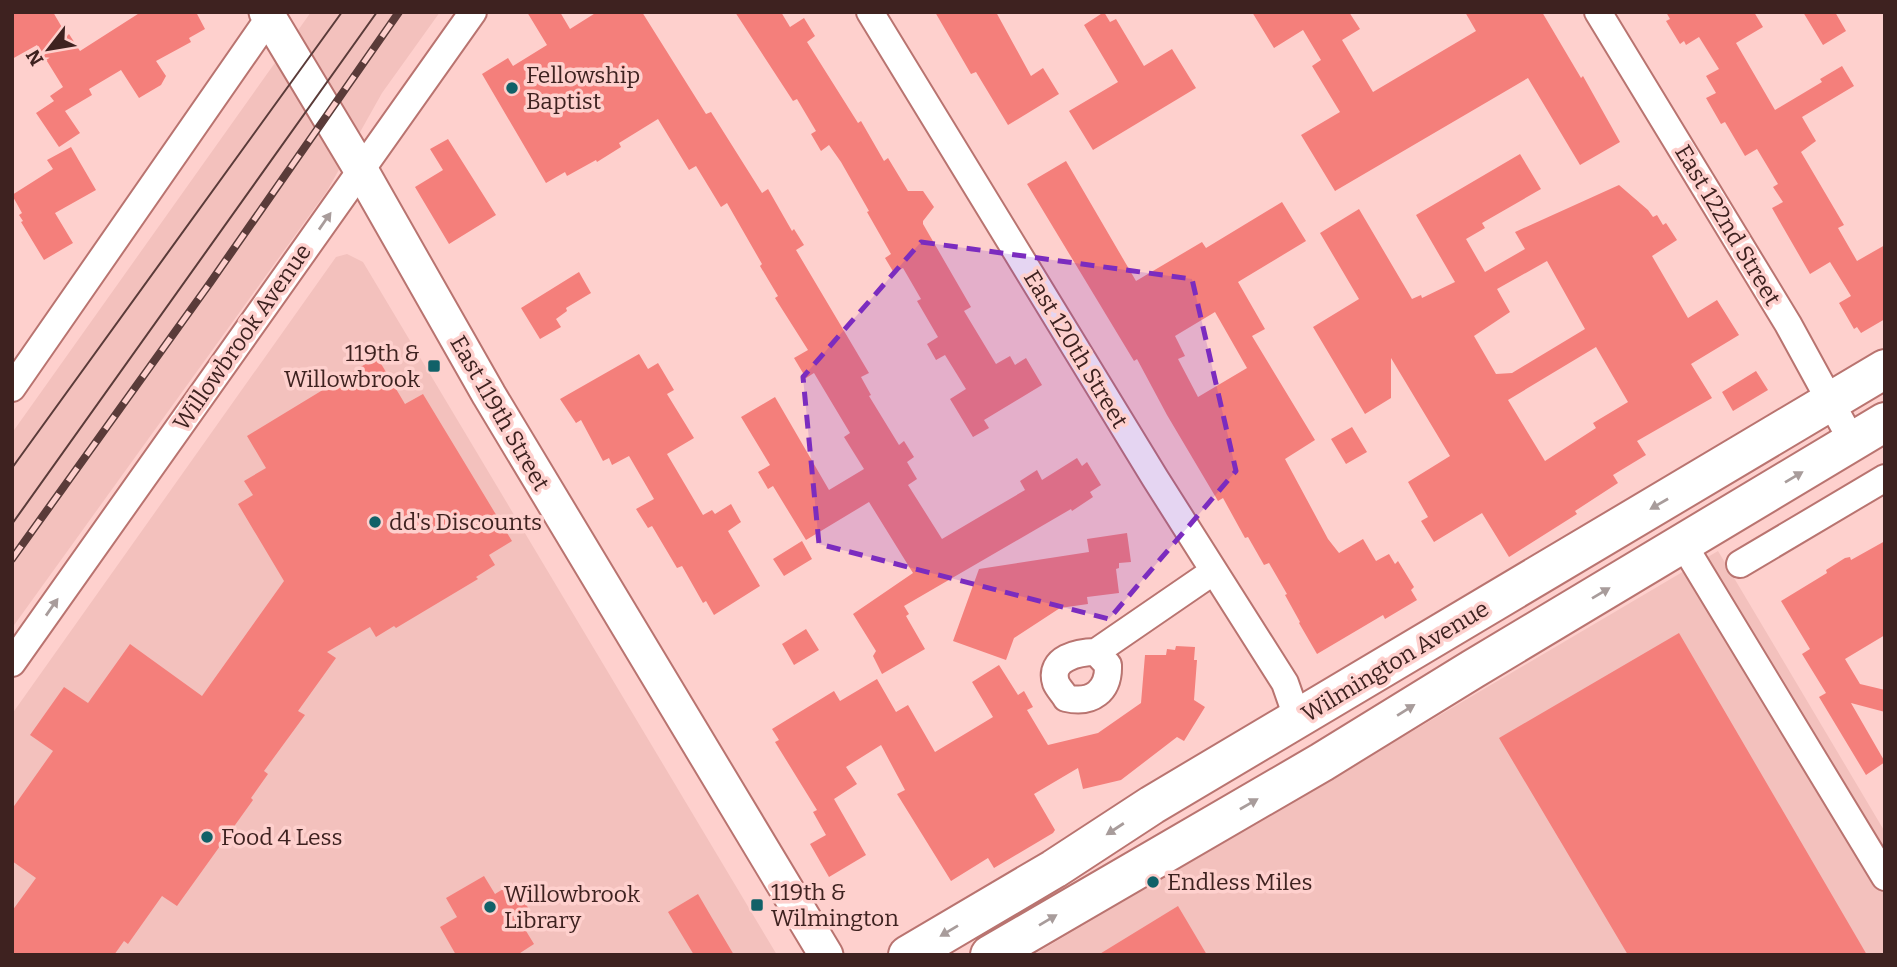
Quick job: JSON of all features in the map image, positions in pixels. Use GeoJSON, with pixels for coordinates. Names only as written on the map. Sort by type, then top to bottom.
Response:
{"type":"FeatureCollection","features":[{"type":"Feature","properties":{"kind":"main road","name":"Wilmington Avenue"},"geometry":{"type":"LineString","coordinates":[[908,955],[1054,869],[1152,805],[1885,369]]}},
{"type":"Feature","properties":{"kind":"main road","name":"Wilmington Avenue"},"geometry":{"type":"LineString","coordinates":[[989,955],[1322,762],[1885,422]]}},
{"type":"Feature","properties":{"kind":"street","name":"Willowbrook Avenue"},"geometry":{"type":"LineString","coordinates":[[12,663],[473,12]]}},
{"type":"Feature","properties":{"kind":"street","name":"East 120th Street"},"geometry":{"type":"LineString","coordinates":[[870,12],[1149,469],[1285,684],[1311,712]]}},
{"type":"Feature","properties":{"kind":"street","name":"East 122nd Street"},"geometry":{"type":"LineString","coordinates":[[1598,12],[1788,324],[1852,441]]}},
{"type":"Feature","properties":{"kind":"street","name":"East 119th Street"},"geometry":{"type":"LineString","coordinates":[[269,14],[496,407],[826,955]]}},
{"type":"Feature","properties":{"kind":"street"},"geometry":{"type":"LineString","coordinates":[[12,388],[269,14]]}},
{"type":"Feature","properties":{"kind":"street"},"geometry":{"type":"LineString","coordinates":[[1740,564],[1885,478]]}},
{"type":"Feature","properties":{"kind":"street"},"geometry":{"type":"LineString","coordinates":[[1683,544],[1885,877]]}},
{"type":"Feature","properties":{"kind":"street"},"geometry":{"type":"LineString","coordinates":[[1096,652],[1214,571]]}},
{"type":"Feature","properties":{"kind":"highlighted area"},"geometry":{"type":"Polygon","coordinates":[[[921,242],[1192,279],[1236,471],[1109,619],[819,544],[803,377],[921,242]]]}},
{"type":"Feature","properties":{"kind":"shaded area"},"geometry":{"type":"Polygon","coordinates":[[[311,12],[440,12],[382,93],[327,191],[12,628],[12,433],[311,12]]]}},
{"type":"Feature","properties":{"kind":"shaded area"},"geometry":{"type":"Polygon","coordinates":[[[347,254],[363,262],[777,955],[12,955],[12,714],[336,257],[347,254]]]}},
{"type":"Feature","properties":{"kind":"shaded area"},"geometry":{"type":"Polygon","coordinates":[[[1718,551],[1885,832],[1885,955],[1033,955],[1718,551]]]}},
{"type":"Feature","properties":{"kind":"building"},"geometry":{"type":"Polygon","coordinates":[[[12,12],[53,12],[67,36],[69,34],[80,51],[141,12],[196,12],[205,29],[189,38],[191,42],[156,61],[166,76],[161,85],[139,98],[121,70],[89,89],[92,95],[65,111],[80,133],[59,147],[36,113],[54,101],[50,96],[63,87],[37,45],[12,59],[12,12]]]}},
{"type":"Feature","properties":{"kind":"building"},"geometry":{"type":"Polygon","coordinates":[[[527,12],[560,12],[570,29],[597,12],[642,12],[706,114],[711,112],[762,193],[768,189],[792,231],[794,229],[804,245],[796,250],[869,373],[861,377],[871,395],[869,396],[899,445],[904,441],[914,457],[907,462],[917,479],[908,485],[942,539],[1025,490],[1020,481],[1037,470],[1042,480],[1077,458],[1082,466],[1087,462],[1101,485],[1090,492],[1093,497],[1072,511],[1071,509],[904,606],[909,614],[906,616],[925,649],[882,674],[873,656],[876,651],[853,614],[913,573],[869,502],[806,540],[773,486],[768,489],[758,472],[770,465],[741,417],[775,397],[829,490],[864,469],[844,437],[850,433],[814,373],[806,378],[794,358],[808,350],[775,298],[778,296],[760,266],[762,264],[727,203],[721,207],[696,166],[689,170],[658,119],[619,143],[621,147],[597,162],[596,160],[567,176],[565,172],[546,183],[482,74],[508,58],[513,66],[547,45],[527,12]]]}},
{"type":"Feature","properties":{"kind":"building"},"geometry":{"type":"Polygon","coordinates":[[[735,12],[781,12],[790,27],[804,18],[815,36],[807,42],[858,123],[861,121],[884,161],[888,158],[908,191],[923,191],[934,207],[923,224],[971,307],[964,311],[996,364],[1010,356],[1015,365],[1026,358],[1042,385],[984,420],[989,428],[973,437],[950,399],[966,389],[945,355],[936,360],[927,344],[938,337],[917,301],[921,299],[903,268],[894,273],[885,258],[891,254],[841,162],[829,145],[821,151],[811,134],[816,131],[797,99],[793,101],[735,12]]]}},
{"type":"Feature","properties":{"kind":"building"},"geometry":{"type":"Polygon","coordinates":[[[935,12],[996,12],[1031,76],[1043,68],[1059,94],[1008,125],[976,72],[971,74],[935,12]]]}},
{"type":"Feature","properties":{"kind":"building"},"geometry":{"type":"Polygon","coordinates":[[[1104,12],[1110,22],[1116,19],[1144,66],[1172,49],[1196,88],[1093,150],[1069,111],[1118,82],[1084,25],[1104,12]]]}},
{"type":"Feature","properties":{"kind":"building"},"geometry":{"type":"Polygon","coordinates":[[[1252,12],[1349,12],[1360,29],[1342,40],[1373,92],[1476,31],[1465,12],[1542,12],[1581,78],[1583,76],[1620,142],[1580,165],[1528,78],[1335,191],[1301,135],[1340,112],[1312,66],[1321,60],[1303,30],[1274,48],[1252,12]]]}},
{"type":"Feature","properties":{"kind":"building"},"geometry":{"type":"Polygon","coordinates":[[[1666,12],[1754,12],[1763,27],[1736,43],[1775,110],[1822,82],[1820,79],[1842,66],[1854,86],[1802,117],[1816,141],[1801,152],[1844,225],[1838,228],[1857,261],[1885,245],[1885,319],[1861,333],[1857,327],[1854,329],[1839,303],[1851,296],[1830,262],[1810,274],[1772,208],[1783,202],[1773,187],[1778,184],[1757,149],[1745,156],[1725,122],[1721,124],[1706,98],[1716,93],[1706,76],[1719,69],[1699,37],[1686,45],[1684,41],[1680,44],[1666,21],[1670,19],[1666,12]]]}},
{"type":"Feature","properties":{"kind":"building"},"geometry":{"type":"Polygon","coordinates":[[[1803,12],[1835,12],[1846,31],[1823,45],[1803,12]]]}},
{"type":"Feature","properties":{"kind":"building"},"geometry":{"type":"Polygon","coordinates":[[[448,139],[496,215],[449,244],[415,187],[443,170],[430,149],[448,139]]]}},
{"type":"Feature","properties":{"kind":"building"},"geometry":{"type":"Polygon","coordinates":[[[71,147],[96,190],[55,213],[73,243],[44,260],[21,222],[23,221],[19,215],[22,213],[12,195],[53,169],[47,160],[71,147]]]}},
{"type":"Feature","properties":{"kind":"building"},"geometry":{"type":"Polygon","coordinates":[[[1520,154],[1541,189],[1482,223],[1485,228],[1466,239],[1485,272],[1525,249],[1515,232],[1619,185],[1653,217],[1657,215],[1663,225],[1666,223],[1677,240],[1652,256],[1688,318],[1717,300],[1739,335],[1691,364],[1712,398],[1637,441],[1646,455],[1613,475],[1618,483],[1575,511],[1577,514],[1509,557],[1482,513],[1434,542],[1421,521],[1428,517],[1408,482],[1450,456],[1391,358],[1391,398],[1365,414],[1313,327],[1359,299],[1320,233],[1359,209],[1412,299],[1421,295],[1422,298],[1455,282],[1416,215],[1520,154]],[[1547,261],[1497,289],[1510,312],[1474,336],[1496,374],[1512,373],[1585,329],[1547,261]],[[1596,347],[1508,400],[1545,461],[1596,428],[1593,423],[1628,402],[1596,347]]]}},
{"type":"Feature","properties":{"kind":"building"},"geometry":{"type":"Polygon","coordinates":[[[1066,161],[1136,281],[1202,242],[1206,248],[1282,202],[1306,241],[1238,282],[1265,329],[1252,336],[1315,440],[1285,459],[1328,539],[1339,553],[1363,539],[1376,561],[1389,554],[1395,564],[1398,561],[1414,587],[1411,590],[1417,600],[1385,619],[1383,615],[1317,654],[1269,563],[1264,565],[1248,537],[1245,538],[1223,498],[1218,501],[1137,359],[1134,361],[1027,184],[1066,161]],[[1215,312],[1175,336],[1185,356],[1178,359],[1198,397],[1247,368],[1215,312]]]}},
{"type":"Feature","properties":{"kind":"building"},"geometry":{"type":"Polygon","coordinates":[[[579,272],[591,293],[566,308],[567,311],[556,319],[561,327],[540,339],[521,308],[579,272]]]}},
{"type":"Feature","properties":{"kind":"building"},"geometry":{"type":"Polygon","coordinates":[[[639,354],[648,369],[658,363],[674,390],[667,394],[694,438],[667,454],[703,515],[712,510],[715,514],[731,504],[741,522],[728,531],[760,586],[714,615],[706,601],[703,603],[682,566],[677,568],[652,526],[648,528],[636,509],[654,499],[629,456],[612,465],[609,458],[603,461],[581,420],[576,423],[560,399],[639,354]]]}},
{"type":"Feature","properties":{"kind":"building"},"geometry":{"type":"Polygon","coordinates":[[[377,357],[405,404],[423,394],[512,541],[489,555],[495,565],[476,577],[478,579],[396,628],[394,626],[376,637],[370,627],[327,652],[336,658],[298,711],[305,715],[264,771],[268,774],[251,798],[253,800],[177,906],[162,896],[128,944],[124,941],[114,955],[12,955],[12,911],[36,878],[12,861],[12,809],[53,751],[30,735],[64,687],[88,703],[130,644],[202,696],[284,581],[238,504],[253,495],[244,481],[266,468],[247,436],[377,357]]]}},
{"type":"Feature","properties":{"kind":"building"},"geometry":{"type":"Polygon","coordinates":[[[1756,371],[1768,390],[1733,411],[1722,392],[1756,371]]]}},
{"type":"Feature","properties":{"kind":"building"},"geometry":{"type":"Polygon","coordinates":[[[1352,427],[1367,452],[1346,464],[1331,439],[1352,427]]]}},
{"type":"Feature","properties":{"kind":"building"},"geometry":{"type":"Polygon","coordinates":[[[1127,533],[1131,562],[1119,563],[1119,568],[1116,569],[1119,593],[1087,597],[1088,604],[1060,608],[1014,638],[1006,660],[953,641],[979,569],[1089,552],[1087,539],[1127,533]]]}},
{"type":"Feature","properties":{"kind":"building"},"geometry":{"type":"Polygon","coordinates":[[[802,541],[812,559],[784,576],[773,559],[802,541]]]}},
{"type":"Feature","properties":{"kind":"building"},"geometry":{"type":"Polygon","coordinates":[[[1885,541],[1885,635],[1845,659],[1860,684],[1885,690],[1885,712],[1851,703],[1885,762],[1866,775],[1819,697],[1826,693],[1802,654],[1810,649],[1781,601],[1827,573],[1826,570],[1845,558],[1850,557],[1851,560],[1885,541]]]}},
{"type":"Feature","properties":{"kind":"building"},"geometry":{"type":"Polygon","coordinates":[[[806,629],[819,650],[794,665],[782,644],[806,629]]]}},
{"type":"Feature","properties":{"kind":"building"},"geometry":{"type":"Polygon","coordinates":[[[1679,633],[1867,955],[1628,955],[1499,738],[1679,633]]]}},
{"type":"Feature","properties":{"kind":"building"},"geometry":{"type":"Polygon","coordinates":[[[1176,646],[1195,647],[1194,660],[1197,660],[1194,700],[1205,707],[1184,741],[1177,737],[1121,780],[1083,789],[1078,768],[1034,794],[1055,830],[1053,833],[994,868],[988,858],[951,881],[897,794],[905,790],[881,745],[846,767],[857,784],[834,799],[866,855],[829,877],[810,844],[826,835],[813,812],[817,810],[775,742],[779,740],[772,729],[834,691],[840,701],[877,679],[896,712],[908,705],[935,752],[993,717],[972,682],[999,665],[1018,695],[1024,691],[1033,707],[1027,710],[1048,745],[1098,733],[1141,703],[1145,655],[1166,655],[1167,649],[1175,650],[1176,646]]]}},
{"type":"Feature","properties":{"kind":"building","name":"Willowbrook Library"},"geometry":{"type":"Polygon","coordinates":[[[484,876],[495,894],[513,883],[535,919],[523,926],[534,944],[517,955],[456,955],[440,927],[457,917],[446,898],[484,876]]]}},
{"type":"Feature","properties":{"kind":"building"},"geometry":{"type":"Polygon","coordinates":[[[698,894],[734,955],[694,955],[668,912],[698,894]]]}},
{"type":"Feature","properties":{"kind":"building"},"geometry":{"type":"Polygon","coordinates":[[[1178,906],[1207,955],[1098,955],[1178,906]]]}},
{"type":"Feature","properties":{"kind":"tram line"},"geometry":{"type":"LineString","coordinates":[[12,468],[342,12]]}},
{"type":"Feature","properties":{"kind":"tram line"},"geometry":{"type":"LineString","coordinates":[[12,524],[377,12]]}},
{"type":"Feature","properties":{"kind":"railway"},"geometry":{"type":"LineString","coordinates":[[12,559],[210,283],[399,12]]}},
{"type":"Feature","properties":{"kind":"place","name":"Fellowship Baptist"},"geometry":{"type":"Point","coordinates":[512,88]}},
{"type":"Feature","properties":{"kind":"place","name":"119th & Willowbrook"},"geometry":{"type":"Point","coordinates":[434,366]}},
{"type":"Feature","properties":{"kind":"place","name":"dd's Discounts"},"geometry":{"type":"Point","coordinates":[375,522]}},
{"type":"Feature","properties":{"kind":"place","name":"Food 4 Less"},"geometry":{"type":"Point","coordinates":[207,837]}},
{"type":"Feature","properties":{"kind":"place","name":"Endless Miles"},"geometry":{"type":"Point","coordinates":[1153,882]}},
{"type":"Feature","properties":{"kind":"place","name":"119th & Wilmington"},"geometry":{"type":"Point","coordinates":[757,905]}},
{"type":"Feature","properties":{"kind":"place","name":"Willowbrook Library"},"geometry":{"type":"Point","coordinates":[490,907]}}]}
